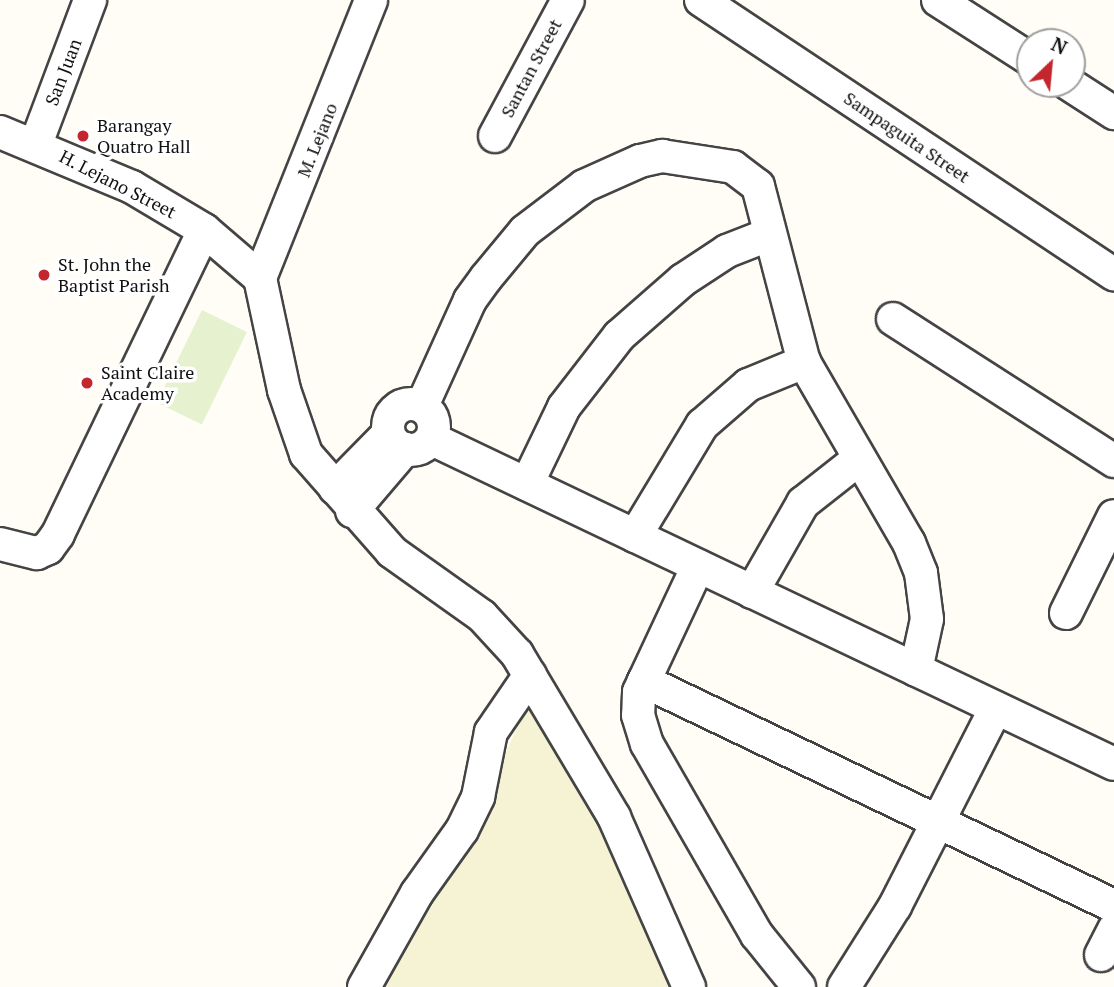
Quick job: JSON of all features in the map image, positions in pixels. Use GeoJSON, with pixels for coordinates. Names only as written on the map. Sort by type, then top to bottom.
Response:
{"type":"FeatureCollection","features":[{"type":"Feature","properties":{"kind":"street","name":"San Juan"},"geometry":{"type":"LineString","coordinates":[[36,144],[90,0]]}},
{"type":"Feature","properties":{"kind":"street","name":"M. Lejano"},"geometry":{"type":"LineString","coordinates":[[260,278],[372,0]]}},
{"type":"Feature","properties":{"kind":"street","name":"Santan Street"},"geometry":{"type":"LineString","coordinates":[[495,136],[568,0]]}},
{"type":"Feature","properties":{"kind":"street","name":"Sampaguita Street"},"geometry":{"type":"LineString","coordinates":[[701,0],[1114,274]]}},
{"type":"Feature","properties":{"kind":"street"},"geometry":{"type":"LineString","coordinates":[[938,0],[1016,50]]}},
{"type":"Feature","properties":{"kind":"street"},"geometry":{"type":"LineString","coordinates":[[1086,95],[1114,113]]}},
{"type":"Feature","properties":{"kind":"street","name":"H. Lejano Street"},"geometry":{"type":"LineString","coordinates":[[0,132],[36,144],[132,187],[204,230],[260,278]]}},
{"type":"Feature","properties":{"kind":"street"},"geometry":{"type":"LineString","coordinates":[[422,406],[470,300],[486,278],[526,231],[584,186],[640,161],[662,156],[733,167],[758,187],[768,235],[804,362],[909,544],[921,573],[927,619],[916,670]]}},
{"type":"Feature","properties":{"kind":"street"},"geometry":{"type":"LineString","coordinates":[[0,544],[37,553],[48,548],[58,534],[204,230]]}},
{"type":"Feature","properties":{"kind":"street"},"geometry":{"type":"LineString","coordinates":[[527,484],[564,407],[619,336],[694,273],[727,251],[768,235]]}},
{"type":"Feature","properties":{"kind":"street"},"geometry":{"type":"LineString","coordinates":[[260,278],[295,431],[306,454],[392,552],[482,616],[530,675],[614,817],[689,987]]}},
{"type":"Feature","properties":{"kind":"street"},"geometry":{"type":"LineString","coordinates":[[893,319],[1114,461]]}},
{"type":"Feature","properties":{"kind":"street"},"geometry":{"type":"LineString","coordinates":[[635,536],[702,425],[748,385],[769,372],[804,362]]}},
{"type":"Feature","properties":{"kind":"street"},"geometry":{"type":"LineString","coordinates":[[422,406],[400,406],[390,417],[409,440],[527,484],[1114,764]]}},
{"type":"Feature","properties":{"kind":"street"},"geometry":{"type":"LineString","coordinates":[[344,499],[433,421],[422,406]]}},
{"type":"Feature","properties":{"kind":"street"},"geometry":{"type":"LineString","coordinates":[[752,592],[803,503],[859,459]]}},
{"type":"Feature","properties":{"kind":"street"},"geometry":{"type":"LineString","coordinates":[[1066,613],[1114,516]]}},
{"type":"Feature","properties":{"kind":"street"},"geometry":{"type":"LineString","coordinates":[[698,565],[644,681],[638,715],[647,744],[757,935],[799,987]]}},
{"type":"Feature","properties":{"kind":"street"},"geometry":{"type":"LineString","coordinates":[[364,987],[417,893],[461,830],[478,797],[491,732],[530,675]]}},
{"type":"Feature","properties":{"kind":"street"},"geometry":{"type":"LineString","coordinates":[[644,681],[1114,906]]}},
{"type":"Feature","properties":{"kind":"street"},"geometry":{"type":"LineString","coordinates":[[844,987],[874,944],[996,708]]}},
{"type":"Feature","properties":{"kind":"shaded area"},"geometry":{"type":"Polygon","coordinates":[[[529,700],[595,819],[677,987],[376,987],[472,831],[529,700]]]}},
{"type":"Feature","properties":{"kind":"green space"},"geometry":{"type":"Polygon","coordinates":[[[202,310],[247,332],[202,424],[157,403],[202,310]]]}},
{"type":"Feature","properties":{"kind":"place","name":"Barangay Quatro Hall"},"geometry":{"type":"Point","coordinates":[83,136]}},
{"type":"Feature","properties":{"kind":"place","name":"St. John the Baptist Parish"},"geometry":{"type":"Point","coordinates":[44,275]}},
{"type":"Feature","properties":{"kind":"place","name":"Saint Claire Academy"},"geometry":{"type":"Point","coordinates":[87,383]}}]}
